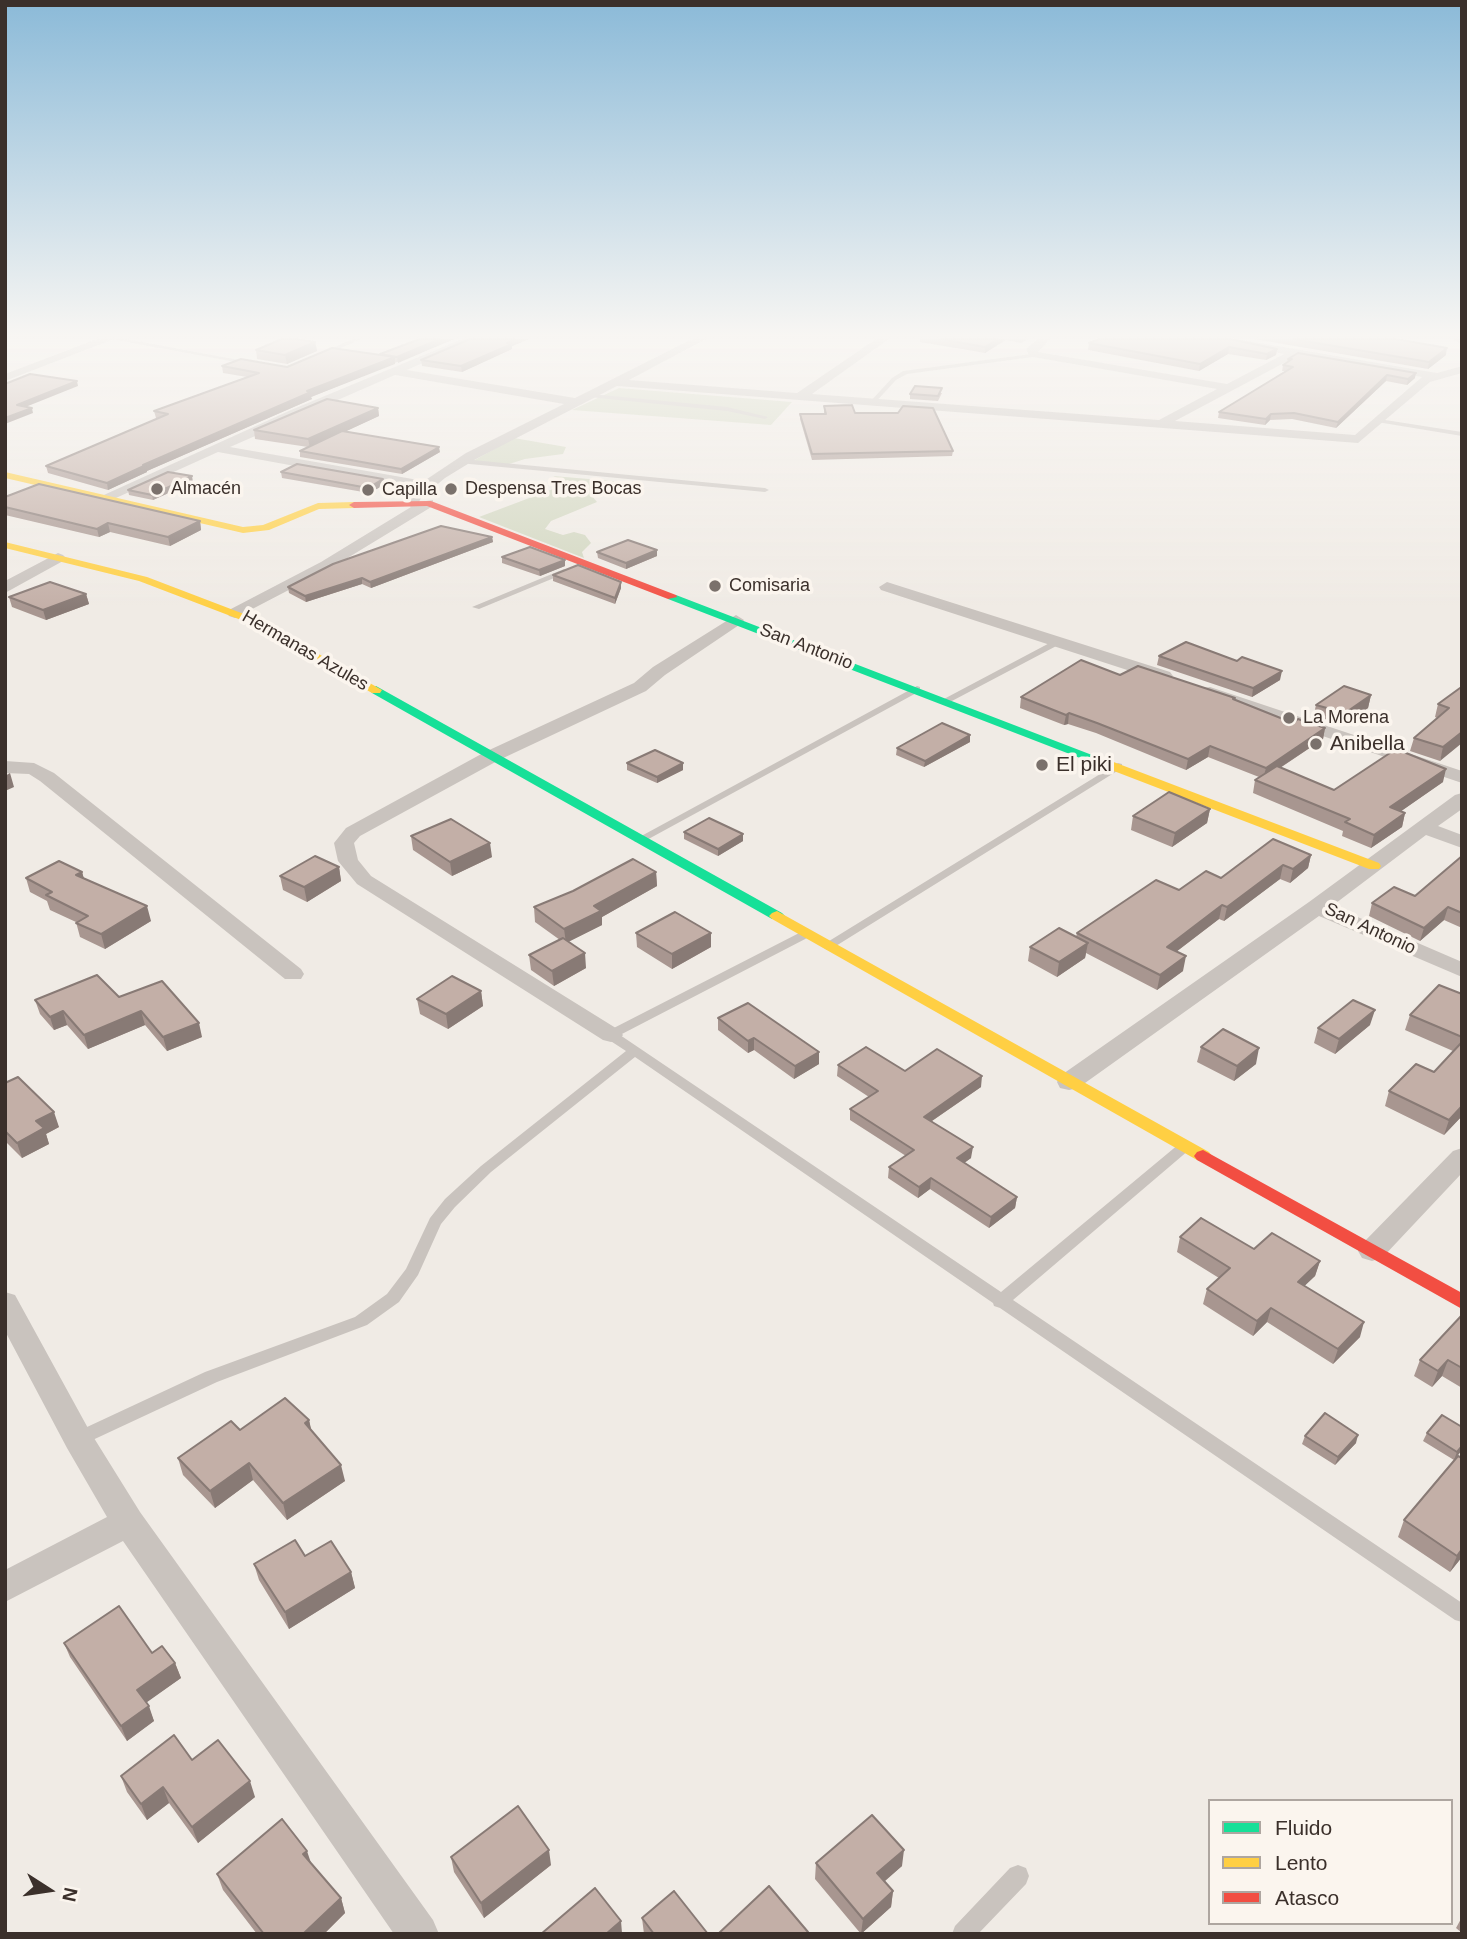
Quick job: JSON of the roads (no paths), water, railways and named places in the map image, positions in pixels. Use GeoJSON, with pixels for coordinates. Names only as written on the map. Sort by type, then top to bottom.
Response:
{"type":"FeatureCollection","features":[{"type":"Feature","properties":{"kind":"street"},"geometry":{"type":"LineString","coordinates":[[102,499],[260,429]]}},
{"type":"Feature","properties":{"kind":"street","name":"Hermanas Azules"},"geometry":{"type":"LineString","coordinates":[[235,613],[326,565],[420,503],[415,496],[462,461],[523,429]]}},
{"type":"Feature","properties":{"kind":"street"},"geometry":{"type":"LineString","coordinates":[[1222,429],[1358,439],[1369,429]]}},
{"type":"Feature","properties":{"kind":"street"},"geometry":{"type":"LineString","coordinates":[[216,448],[427,486]]}},
{"type":"Feature","properties":{"kind":"street","name":"San Antonio"},"geometry":{"type":"LineString","coordinates":[[5,475],[232,528],[253,530],[276,524],[318,506],[420,503],[587,563],[1374,866]]}},
{"type":"Feature","properties":{"kind":"street"},"geometry":{"type":"LineString","coordinates":[[5,545],[143,579],[235,613]]}},
{"type":"Feature","properties":{"kind":"street"},"geometry":{"type":"LineString","coordinates":[[5,588],[58,558]]}},
{"type":"Feature","properties":{"kind":"street"},"geometry":{"type":"LineString","coordinates":[[887,587],[1059,641],[1462,778]]}},
{"type":"Feature","properties":{"kind":"street","name":"Hermanas Azules"},"geometry":{"type":"LineString","coordinates":[[235,613],[1462,1302]]}},
{"type":"Feature","properties":{"kind":"street"},"geometry":{"type":"LineString","coordinates":[[611,1035],[364,880],[348,861],[344,843],[353,832],[492,756],[640,687],[659,671],[736,620]]}},
{"type":"Feature","properties":{"kind":"street"},"geometry":{"type":"LineString","coordinates":[[5,767],[34,769],[47,777],[293,974]]}},
{"type":"Feature","properties":{"kind":"street"},"geometry":{"type":"LineString","coordinates":[[1374,866],[1462,799]]}},
{"type":"Feature","properties":{"kind":"street"},"geometry":{"type":"LineString","coordinates":[[1425,828],[1462,842]]}},
{"type":"Feature","properties":{"kind":"street","name":"San Antonio"},"geometry":{"type":"LineString","coordinates":[[1317,907],[1374,866]]}},
{"type":"Feature","properties":{"kind":"street"},"geometry":{"type":"LineString","coordinates":[[1069,1082],[1317,907]]}},
{"type":"Feature","properties":{"kind":"street","name":"San Antonio"},"geometry":{"type":"LineString","coordinates":[[1317,907],[1462,970]]}},
{"type":"Feature","properties":{"kind":"street"},"geometry":{"type":"LineString","coordinates":[[1372,1251],[1462,1157]]}},
{"type":"Feature","properties":{"kind":"street"},"geometry":{"type":"LineString","coordinates":[[5,1303],[78,1438],[128,1522],[419,1934]]}},
{"type":"Feature","properties":{"kind":"street"},"geometry":{"type":"LineString","coordinates":[[5,1587],[128,1522]]}},
{"type":"Feature","properties":{"kind":"lane"},"geometry":{"type":"LineString","coordinates":[[1433,429],[1462,434]]}},
{"type":"Feature","properties":{"kind":"lane"},"geometry":{"type":"LineString","coordinates":[[462,461],[765,490]]}},
{"type":"Feature","properties":{"kind":"lane"},"geometry":{"type":"LineString","coordinates":[[476,607],[587,563]]}},
{"type":"Feature","properties":{"kind":"lane"},"geometry":{"type":"LineString","coordinates":[[947,701],[1059,641]]}},
{"type":"Feature","properties":{"kind":"lane"},"geometry":{"type":"LineString","coordinates":[[639,840],[917,689]]}},
{"type":"Feature","properties":{"kind":"lane"},"geometry":{"type":"LineString","coordinates":[[827,946],[1118,766]]}},
{"type":"Feature","properties":{"kind":"lane"},"geometry":{"type":"LineString","coordinates":[[806,934],[611,1035],[1462,1614]]}},
{"type":"Feature","properties":{"kind":"lane"},"geometry":{"type":"LineString","coordinates":[[78,1438],[211,1377],[361,1321],[393,1298],[413,1271],[435,1222],[450,1203],[486,1170],[635,1051]]}},
{"type":"Feature","properties":{"kind":"lane"},"geometry":{"type":"LineString","coordinates":[[1000,1302],[1185,1147]]}},
{"type":"Feature","properties":{"kind":"lane"},"geometry":{"type":"LineString","coordinates":[[963,1934],[1018,1876]]}},
{"type":"Feature","properties":{"kind":"place","name":"Almacén"},"geometry":{"type":"Point","coordinates":[157,489]}},
{"type":"Feature","properties":{"kind":"place","name":"Despensa Tres Bocas"},"geometry":{"type":"Point","coordinates":[451,489]}},
{"type":"Feature","properties":{"kind":"place","name":"Capilla"},"geometry":{"type":"Point","coordinates":[368,490]}},
{"type":"Feature","properties":{"kind":"place","name":"Comisaria"},"geometry":{"type":"Point","coordinates":[715,586]}},
{"type":"Feature","properties":{"kind":"place","name":"La Morena"},"geometry":{"type":"Point","coordinates":[1289,718]}},
{"type":"Feature","properties":{"kind":"place","name":"Anibella"},"geometry":{"type":"Point","coordinates":[1316,744]}},
{"type":"Feature","properties":{"kind":"place","name":"El piki"},"geometry":{"type":"Point","coordinates":[1042,765]}}]}
